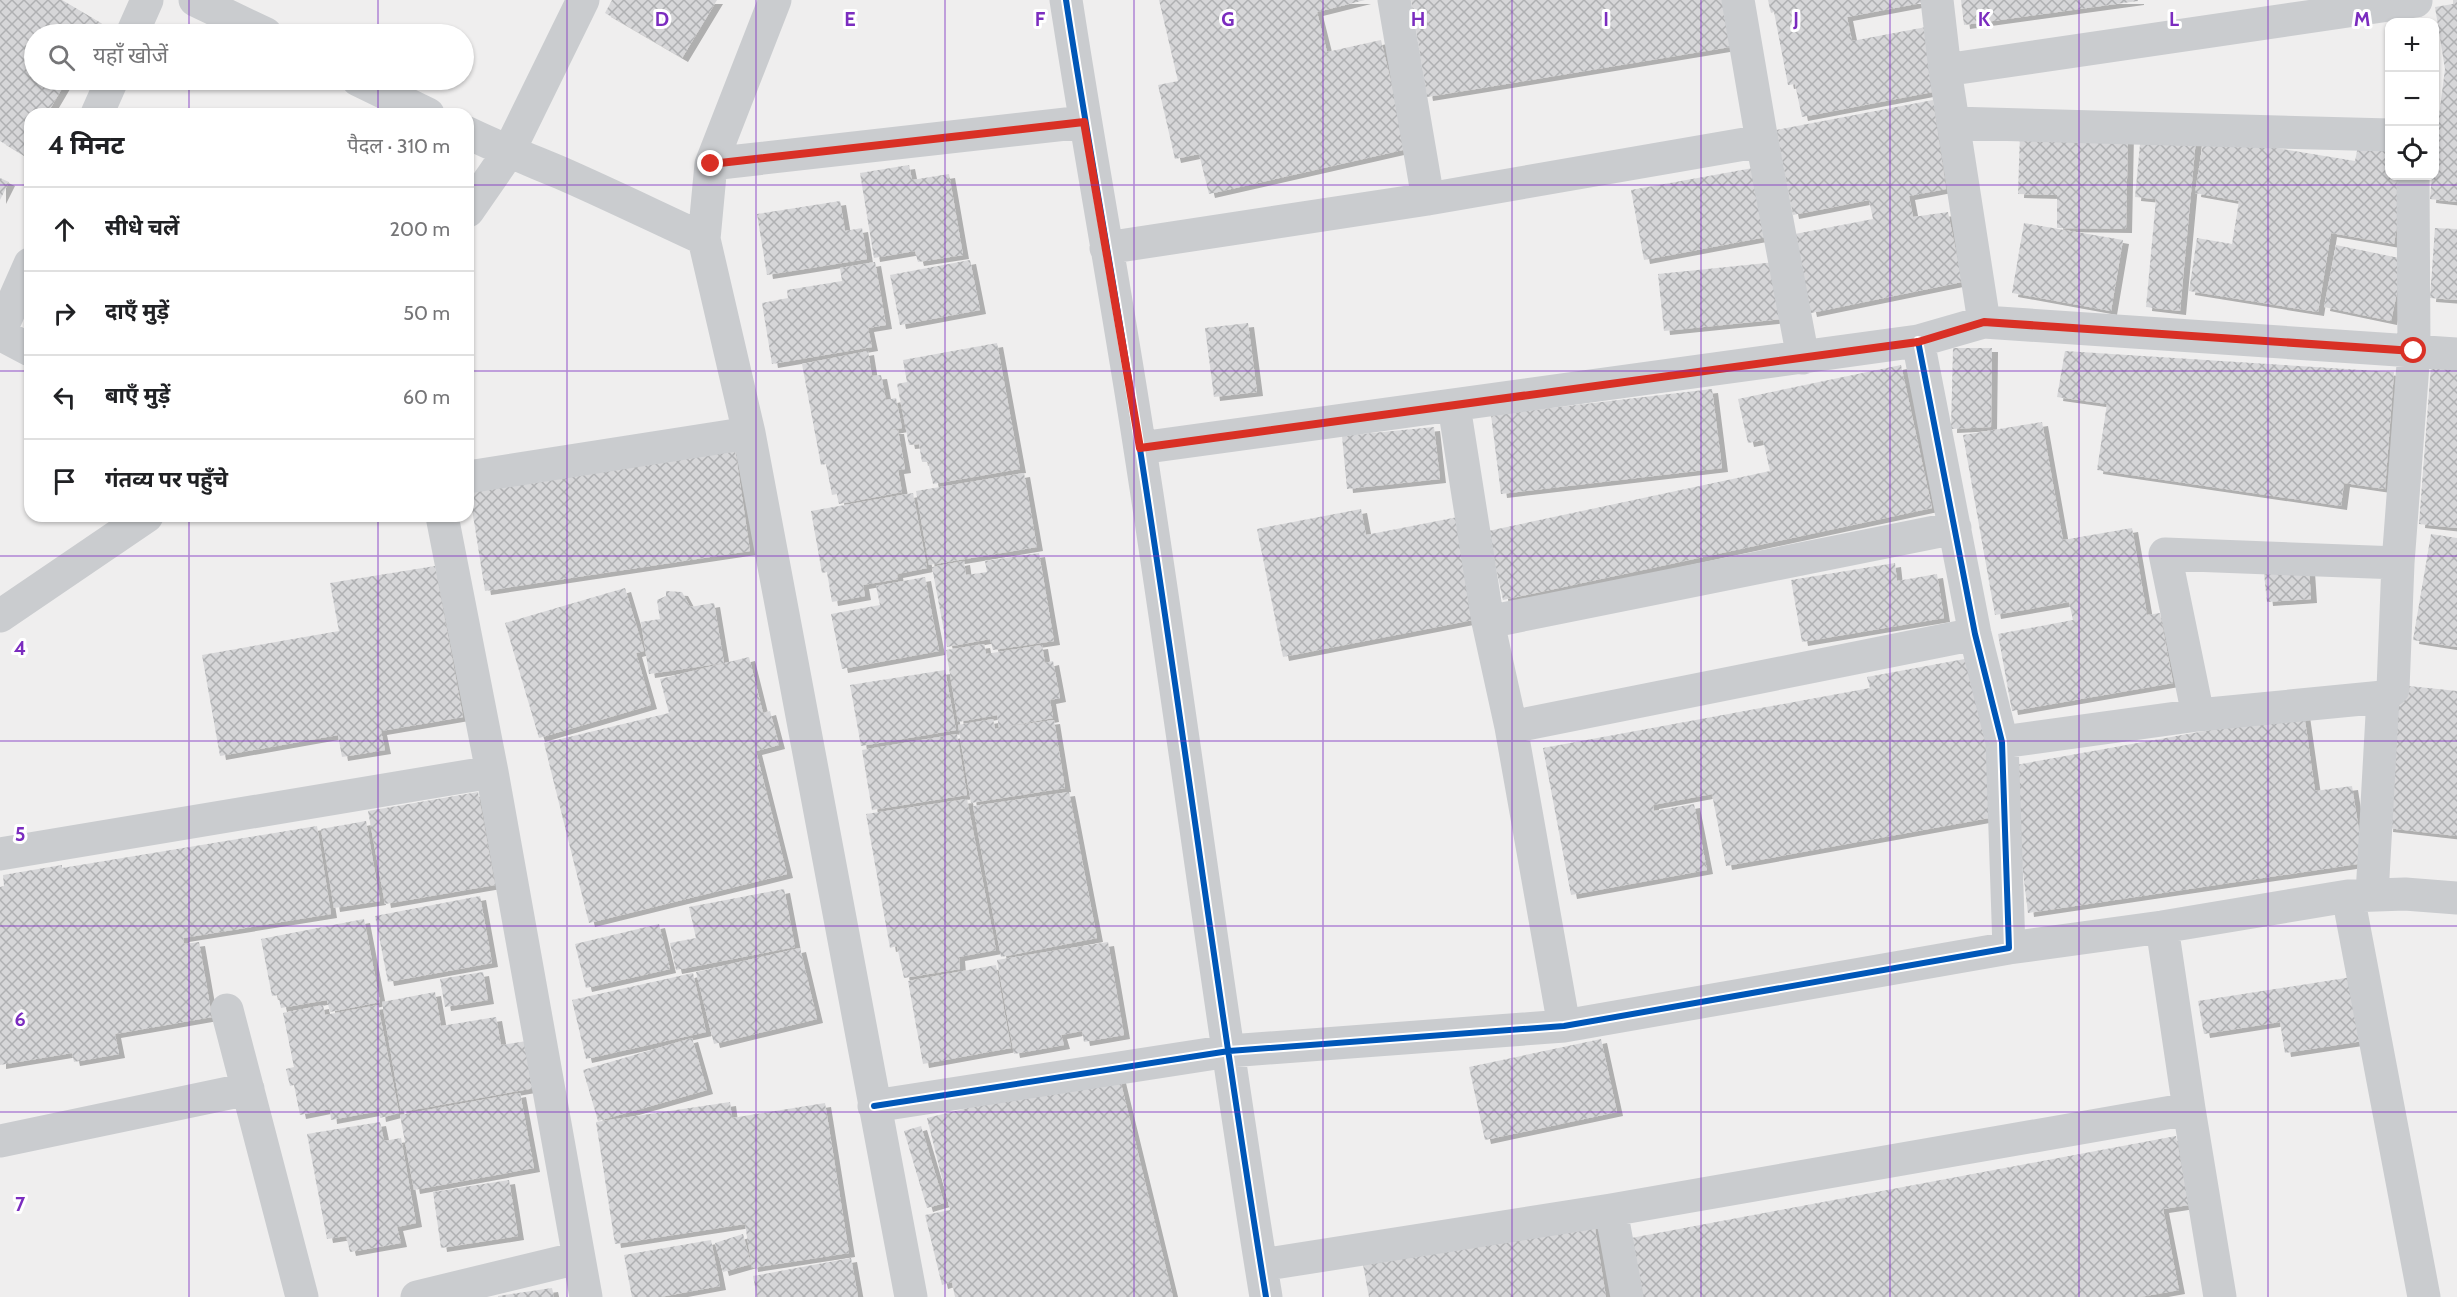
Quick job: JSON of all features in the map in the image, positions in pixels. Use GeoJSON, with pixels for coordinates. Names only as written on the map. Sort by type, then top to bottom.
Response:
{"type":"FeatureCollection","features":[{"type":"Feature","properties":{"kind":"street"},"geometry":{"type":"LineString","coordinates":[[136,24],[147,0]]}},
{"type":"Feature","properties":{"kind":"street"},"geometry":{"type":"LineString","coordinates":[[195,0],[245,24]]}},
{"type":"Feature","properties":{"kind":"street"},"geometry":{"type":"LineString","coordinates":[[474,205],[519,156],[583,0]]}},
{"type":"Feature","properties":{"kind":"street"},"geometry":{"type":"LineString","coordinates":[[775,0],[711,164],[704,239],[749,433],[911,1297]]}},
{"type":"Feature","properties":{"kind":"street"},"geometry":{"type":"LineString","coordinates":[[1066,0],[1084,122],[1140,448],[1189,791],[1266,1297]]}},
{"type":"Feature","properties":{"kind":"street"},"geometry":{"type":"LineString","coordinates":[[1394,0],[1428,199]]}},
{"type":"Feature","properties":{"kind":"street"},"geometry":{"type":"LineString","coordinates":[[1738,0],[1803,358]]}},
{"type":"Feature","properties":{"kind":"street"},"geometry":{"type":"LineString","coordinates":[[1937,0],[1945,70],[1984,322]]}},
{"type":"Feature","properties":{"kind":"street"},"geometry":{"type":"LineString","coordinates":[[1945,70],[2416,0],[2416,18]]}},
{"type":"Feature","properties":{"kind":"street"},"geometry":{"type":"LineString","coordinates":[[100,108],[108,90]]}},
{"type":"Feature","properties":{"kind":"street"},"geometry":{"type":"LineString","coordinates":[[379,90],[416,108]]}},
{"type":"Feature","properties":{"kind":"street"},"geometry":{"type":"LineString","coordinates":[[711,164],[1084,122]]}},
{"type":"Feature","properties":{"kind":"street"},"geometry":{"type":"LineString","coordinates":[[1953,123],[2385,135]]}},
{"type":"Feature","properties":{"kind":"street"},"geometry":{"type":"LineString","coordinates":[[474,136],[620,199],[704,239]]}},
{"type":"Feature","properties":{"kind":"street"},"geometry":{"type":"LineString","coordinates":[[1106,248],[1428,199],[1762,141]]}},
{"type":"Feature","properties":{"kind":"street"},"geometry":{"type":"LineString","coordinates":[[2002,742],[2198,715],[2383,697],[2393,689],[2398,563],[2414,351],[2413,180]]}},
{"type":"Feature","properties":{"kind":"street"},"geometry":{"type":"LineString","coordinates":[[24,278],[0,333],[24,347]]}},
{"type":"Feature","properties":{"kind":"street"},"geometry":{"type":"LineString","coordinates":[[1140,448],[1918,342],[1984,322],[2457,354]]}},
{"type":"Feature","properties":{"kind":"street"},"geometry":{"type":"LineString","coordinates":[[1918,342],[1975,634],[2002,742],[2009,948]]}},
{"type":"Feature","properties":{"kind":"street"},"geometry":{"type":"LineString","coordinates":[[1454,406],[1488,622],[1511,727],[1564,1026]]}},
{"type":"Feature","properties":{"kind":"street"},"geometry":{"type":"LineString","coordinates":[[474,476],[749,433]]}},
{"type":"Feature","properties":{"kind":"street"},"geometry":{"type":"LineString","coordinates":[[0,616],[138,522]]}},
{"type":"Feature","properties":{"kind":"street"},"geometry":{"type":"LineString","coordinates":[[443,522],[492,772],[586,1297]]}},
{"type":"Feature","properties":{"kind":"street"},"geometry":{"type":"LineString","coordinates":[[1488,622],[1955,528]]}},
{"type":"Feature","properties":{"kind":"street"},"geometry":{"type":"LineString","coordinates":[[2198,715],[2165,554],[2398,563]]}},
{"type":"Feature","properties":{"kind":"street"},"geometry":{"type":"LineString","coordinates":[[1511,727],[1975,634]]}},
{"type":"Feature","properties":{"kind":"street"},"geometry":{"type":"LineString","coordinates":[[2383,697],[2360,896],[2424,1297]]}},
{"type":"Feature","properties":{"kind":"street"},"geometry":{"type":"LineString","coordinates":[[0,854],[492,772]]}},
{"type":"Feature","properties":{"kind":"street"},"geometry":{"type":"LineString","coordinates":[[874,1106],[1229,1051],[1564,1026],[2009,948],[2360,896],[2405,894],[2457,898]]}},
{"type":"Feature","properties":{"kind":"street"},"geometry":{"type":"LineString","coordinates":[[2162,927],[2220,1297]]}},
{"type":"Feature","properties":{"kind":"street"},"geometry":{"type":"LineString","coordinates":[[227,1010],[302,1297]]}},
{"type":"Feature","properties":{"kind":"street"},"geometry":{"type":"LineString","coordinates":[[0,1141],[248,1089]]}},
{"type":"Feature","properties":{"kind":"street"},"geometry":{"type":"LineString","coordinates":[[1261,1265],[1611,1210],[2189,1109]]}},
{"type":"Feature","properties":{"kind":"street"},"geometry":{"type":"LineString","coordinates":[[1611,1210],[1627,1297]]}},
{"type":"Feature","properties":{"kind":"street"},"geometry":{"type":"LineString","coordinates":[[417,1297],[578,1258]]}},
{"type":"Feature","properties":{"kind":"building"},"geometry":{"type":"Polygon","coordinates":[[[0,0],[62,0],[101,23],[24,24],[24,90],[61,90],[51,108],[24,108],[23,155],[0,141],[0,0]]]}},
{"type":"Feature","properties":{"kind":"building"},"geometry":{"type":"Polygon","coordinates":[[[612,0],[717,0],[682,58],[605,13],[612,0]]]}},
{"type":"Feature","properties":{"kind":"building"},"geometry":{"type":"Polygon","coordinates":[[[1159,0],[1365,0],[1317,12],[1327,52],[1381,40],[1407,149],[1209,194],[1199,154],[1175,159],[1158,85],[1178,81],[1159,0]]]}},
{"type":"Feature","properties":{"kind":"building"},"geometry":{"type":"Polygon","coordinates":[[[1411,0],[1722,0],[1730,47],[1427,97],[1411,0]]]}},
{"type":"Feature","properties":{"kind":"building"},"geometry":{"type":"Polygon","coordinates":[[[1768,0],[1927,0],[1927,2],[1847,17],[1852,41],[1926,27],[1938,91],[1802,117],[1795,84],[1788,85],[1774,12],[1771,13],[1768,0]]]}},
{"type":"Feature","properties":{"kind":"building"},"geometry":{"type":"Polygon","coordinates":[[[1961,0],[2138,0],[2138,1],[1964,25],[1961,0]]]}},
{"type":"Feature","properties":{"kind":"building"},"geometry":{"type":"Polygon","coordinates":[[[2453,0],[2457,0],[2457,202],[2430,199],[2432,180],[2439,180],[2439,116],[2445,69],[2439,18],[2437,18],[2435,7],[2453,4],[2453,0]]]}},
{"type":"Feature","properties":{"kind":"building"},"geometry":{"type":"Polygon","coordinates":[[[1933,100],[1946,189],[1909,196],[1913,217],[1948,212],[1962,282],[1811,313],[1795,234],[1873,219],[1869,200],[1793,215],[1776,130],[1933,100]]]}},
{"type":"Feature","properties":{"kind":"building"},"geometry":{"type":"Polygon","coordinates":[[[2128,130],[2126,229],[2057,228],[2057,195],[2018,194],[2020,133],[2128,130]]]}},
{"type":"Feature","properties":{"kind":"building"},"geometry":{"type":"Polygon","coordinates":[[[2141,134],[2196,139],[2180,311],[2146,307],[2156,199],[2135,197],[2141,134]]]}},
{"type":"Feature","properties":{"kind":"building"},"geometry":{"type":"Polygon","coordinates":[[[2204,136],[2355,161],[2358,146],[2385,150],[2385,180],[2404,180],[2394,244],[2331,233],[2318,312],[2189,291],[2197,238],[2232,244],[2239,201],[2195,193],[2204,136]]]}},
{"type":"Feature","properties":{"kind":"building"},"geometry":{"type":"Polygon","coordinates":[[[909,165],[912,180],[949,174],[963,255],[918,262],[915,251],[874,258],[860,173],[909,165]]]}},
{"type":"Feature","properties":{"kind":"building"},"geometry":{"type":"Polygon","coordinates":[[[1753,168],[1766,237],[1644,260],[1631,190],[1753,168]]]}},
{"type":"Feature","properties":{"kind":"building"},"geometry":{"type":"Polygon","coordinates":[[[0,178],[9,182],[0,200],[0,178]]]}},
{"type":"Feature","properties":{"kind":"building"},"geometry":{"type":"Polygon","coordinates":[[[840,201],[845,231],[862,228],[867,259],[767,275],[757,214],[840,201]]]}},
{"type":"Feature","properties":{"kind":"building"},"geometry":{"type":"Polygon","coordinates":[[[2024,223],[2123,240],[2111,311],[2012,293],[2024,223]]]}},
{"type":"Feature","properties":{"kind":"building"},"geometry":{"type":"Polygon","coordinates":[[[2435,228],[2457,229],[2457,300],[2430,298],[2435,228]]]}},
{"type":"Feature","properties":{"kind":"building"},"geometry":{"type":"Polygon","coordinates":[[[2336,245],[2404,259],[2391,321],[2324,307],[2336,245]]]}},
{"type":"Feature","properties":{"kind":"building"},"geometry":{"type":"Polygon","coordinates":[[[970,260],[980,310],[900,325],[890,275],[970,260]]]}},
{"type":"Feature","properties":{"kind":"building"},"geometry":{"type":"Polygon","coordinates":[[[875,262],[886,325],[868,328],[872,347],[772,364],[762,303],[788,298],[787,290],[842,281],[840,268],[875,262]]]}},
{"type":"Feature","properties":{"kind":"building"},"geometry":{"type":"Polygon","coordinates":[[[1776,262],[1782,319],[1664,331],[1658,274],[1776,262]]]}},
{"type":"Feature","properties":{"kind":"building"},"geometry":{"type":"Polygon","coordinates":[[[1248,323],[1257,392],[1214,397],[1205,328],[1248,323]]]}},
{"type":"Feature","properties":{"kind":"building"},"geometry":{"type":"Polygon","coordinates":[[[997,343],[1020,469],[933,484],[928,462],[922,462],[919,444],[909,445],[897,384],[907,382],[903,360],[997,343]]]}},
{"type":"Feature","properties":{"kind":"building"},"geometry":{"type":"Polygon","coordinates":[[[1953,348],[1992,348],[1991,427],[1951,429],[1953,348]]]}},
{"type":"Feature","properties":{"kind":"building"},"geometry":{"type":"Polygon","coordinates":[[[868,351],[872,376],[881,375],[886,400],[896,398],[902,428],[891,430],[898,430],[905,469],[898,470],[902,492],[839,504],[837,494],[832,495],[826,464],[821,465],[802,364],[868,351]]]}},
{"type":"Feature","properties":{"kind":"building"},"geometry":{"type":"Polygon","coordinates":[[[2065,351],[2394,372],[2385,489],[2344,483],[2341,506],[2097,470],[2107,404],[2057,397],[2065,351]]]}},
{"type":"Feature","properties":{"kind":"building"},"geometry":{"type":"Polygon","coordinates":[[[1901,365],[1932,508],[1503,600],[1488,531],[1770,471],[1763,440],[1748,443],[1738,399],[1901,365]]]}},
{"type":"Feature","properties":{"kind":"building"},"geometry":{"type":"Polygon","coordinates":[[[2431,366],[2457,367],[2457,528],[2419,524],[2431,366]]]}},
{"type":"Feature","properties":{"kind":"building"},"geometry":{"type":"Polygon","coordinates":[[[1712,389],[1722,468],[1501,494],[1491,415],[1712,389]]]}},
{"type":"Feature","properties":{"kind":"building"},"geometry":{"type":"Polygon","coordinates":[[[2042,422],[2063,540],[2132,528],[2147,615],[2160,613],[2173,683],[2012,711],[1998,634],[2073,620],[2069,602],[1995,615],[1963,435],[2042,422]]]}},
{"type":"Feature","properties":{"kind":"building"},"geometry":{"type":"Polygon","coordinates":[[[1434,427],[1440,479],[1347,489],[1342,436],[1434,427]]]}},
{"type":"Feature","properties":{"kind":"building"},"geometry":{"type":"Polygon","coordinates":[[[735,449],[750,551],[485,591],[474,522],[474,489],[735,449]]]}},
{"type":"Feature","properties":{"kind":"building"},"geometry":{"type":"Polygon","coordinates":[[[1024,473],[1037,547],[929,565],[916,491],[1024,473]]]}},
{"type":"Feature","properties":{"kind":"building"},"geometry":{"type":"Polygon","coordinates":[[[913,493],[927,568],[897,574],[898,579],[863,585],[865,596],[832,602],[827,572],[822,573],[811,511],[913,493]]]}},
{"type":"Feature","properties":{"kind":"building"},"geometry":{"type":"Polygon","coordinates":[[[1361,509],[1366,535],[1463,516],[1483,618],[1283,657],[1257,529],[1361,509]]]}},
{"type":"Feature","properties":{"kind":"building"},"geometry":{"type":"Polygon","coordinates":[[[2431,534],[2457,538],[2457,647],[2413,640],[2431,534]]]}},
{"type":"Feature","properties":{"kind":"building"},"geometry":{"type":"Polygon","coordinates":[[[1039,553],[1054,641],[993,650],[990,639],[947,647],[932,567],[964,561],[966,575],[987,572],[985,561],[1039,553]]]}},
{"type":"Feature","properties":{"kind":"building"},"geometry":{"type":"Polygon","coordinates":[[[1895,563],[1897,581],[1937,574],[1944,618],[1802,642],[1791,580],[1895,563]]]}},
{"type":"Feature","properties":{"kind":"building"},"geometry":{"type":"Polygon","coordinates":[[[435,566],[463,717],[381,731],[385,750],[342,757],[338,735],[220,756],[202,655],[339,631],[330,583],[435,566]]]}},
{"type":"Feature","properties":{"kind":"building"},"geometry":{"type":"Polygon","coordinates":[[[2309,569],[2311,599],[2267,602],[2264,573],[2309,569]]]}},
{"type":"Feature","properties":{"kind":"building"},"geometry":{"type":"Polygon","coordinates":[[[925,577],[939,651],[842,669],[831,614],[880,605],[876,586],[925,577]]]}},
{"type":"Feature","properties":{"kind":"building"},"geometry":{"type":"Polygon","coordinates":[[[625,588],[644,651],[636,653],[651,705],[539,738],[505,623],[625,588]]]}},
{"type":"Feature","properties":{"kind":"building"},"geometry":{"type":"Polygon","coordinates":[[[666,591],[682,592],[690,607],[714,603],[724,663],[649,674],[641,622],[660,619],[657,600],[666,596],[666,591]]]}},
{"type":"Feature","properties":{"kind":"building"},"geometry":{"type":"Polygon","coordinates":[[[984,644],[986,654],[1042,645],[1045,663],[1053,661],[1060,698],[1050,700],[1053,718],[1003,727],[1054,720],[1065,788],[971,803],[958,725],[993,719],[995,729],[999,728],[997,715],[958,722],[946,650],[984,644]]]}},
{"type":"Feature","properties":{"kind":"building"},"geometry":{"type":"Polygon","coordinates":[[[749,657],[763,713],[770,711],[779,745],[756,751],[787,874],[589,923],[544,743],[669,713],[660,679],[749,657]]]}},
{"type":"Feature","properties":{"kind":"building"},"geometry":{"type":"Polygon","coordinates":[[[1970,658],[2000,816],[1726,866],[1712,794],[1653,805],[1654,811],[1694,804],[1707,870],[1571,895],[1543,748],[1870,688],[1867,677],[1970,658]]]}},
{"type":"Feature","properties":{"kind":"building"},"geometry":{"type":"Polygon","coordinates":[[[945,670],[956,730],[861,746],[850,685],[945,670]]]}},
{"type":"Feature","properties":{"kind":"building"},"geometry":{"type":"Polygon","coordinates":[[[2399,685],[2457,691],[2457,836],[2387,828],[2399,685]]]}},
{"type":"Feature","properties":{"kind":"building"},"geometry":{"type":"Polygon","coordinates":[[[2304,713],[2315,791],[2352,786],[2364,863],[2028,913],[2010,766],[2304,713]]]}},
{"type":"Feature","properties":{"kind":"building"},"geometry":{"type":"Polygon","coordinates":[[[957,734],[967,795],[872,810],[862,750],[957,734]]]}},
{"type":"Feature","properties":{"kind":"building"},"geometry":{"type":"Polygon","coordinates":[[[478,792],[495,885],[385,904],[368,811],[478,792]]]}},
{"type":"Feature","properties":{"kind":"building"},"geometry":{"type":"Polygon","coordinates":[[[1069,792],[1097,938],[1001,957],[973,806],[1069,792]]]}},
{"type":"Feature","properties":{"kind":"building"},"geometry":{"type":"Polygon","coordinates":[[[967,799],[996,950],[959,957],[960,969],[904,978],[897,946],[890,948],[866,814],[967,799]]]}},
{"type":"Feature","properties":{"kind":"building"},"geometry":{"type":"Polygon","coordinates":[[[366,821],[380,901],[334,908],[321,829],[366,821]]]}},
{"type":"Feature","properties":{"kind":"building"},"geometry":{"type":"Polygon","coordinates":[[[317,826],[331,914],[183,938],[184,944],[199,942],[212,1017],[115,1034],[119,1054],[74,1062],[72,1053],[0,1065],[0,887],[4,886],[3,875],[62,865],[62,868],[317,826]]]}},
{"type":"Feature","properties":{"kind":"building"},"geometry":{"type":"Polygon","coordinates":[[[784,889],[795,947],[676,970],[670,943],[696,938],[689,907],[784,889]]]}},
{"type":"Feature","properties":{"kind":"building"},"geometry":{"type":"Polygon","coordinates":[[[480,896],[492,963],[388,982],[375,916],[480,896]]]}},
{"type":"Feature","properties":{"kind":"building"},"geometry":{"type":"Polygon","coordinates":[[[364,919],[380,1002],[330,1012],[327,1000],[281,1008],[278,995],[272,996],[261,939],[364,919]]]}},
{"type":"Feature","properties":{"kind":"building"},"geometry":{"type":"Polygon","coordinates":[[[659,924],[670,969],[586,988],[575,944],[659,924]]]}},
{"type":"Feature","properties":{"kind":"building"},"geometry":{"type":"Polygon","coordinates":[[[1108,942],[1124,1035],[1084,1042],[1082,1031],[1061,1035],[1064,1045],[1014,1054],[997,960],[1108,942]]]}},
{"type":"Feature","properties":{"kind":"building"},"geometry":{"type":"Polygon","coordinates":[[[800,948],[817,1019],[714,1044],[696,972],[800,948]]]}},
{"type":"Feature","properties":{"kind":"building"},"geometry":{"type":"Polygon","coordinates":[[[996,965],[1011,1048],[923,1064],[908,981],[996,965]]]}},
{"type":"Feature","properties":{"kind":"building"},"geometry":{"type":"Polygon","coordinates":[[[483,972],[488,1000],[445,1007],[440,979],[483,972]]]}},
{"type":"Feature","properties":{"kind":"building"},"geometry":{"type":"Polygon","coordinates":[[[693,973],[706,1032],[586,1059],[572,1000],[693,973]]]}},
{"type":"Feature","properties":{"kind":"building"},"geometry":{"type":"Polygon","coordinates":[[[2352,977],[2363,1041],[2285,1053],[2280,1022],[2204,1034],[2198,1001],[2352,977]]]}},
{"type":"Feature","properties":{"kind":"building"},"geometry":{"type":"Polygon","coordinates":[[[435,992],[441,1026],[496,1017],[501,1045],[527,1041],[535,1088],[401,1112],[382,1002],[435,992]]]}},
{"type":"Feature","properties":{"kind":"building"},"geometry":{"type":"Polygon","coordinates":[[[323,1005],[325,1015],[378,1005],[399,1113],[380,1118],[379,1111],[331,1120],[330,1109],[300,1115],[294,1085],[290,1086],[286,1069],[294,1067],[283,1013],[323,1005]]]}},
{"type":"Feature","properties":{"kind":"building"},"geometry":{"type":"Polygon","coordinates":[[[692,1038],[707,1090],[598,1121],[583,1070],[692,1038]]]}},
{"type":"Feature","properties":{"kind":"building"},"geometry":{"type":"Polygon","coordinates":[[[1601,1039],[1617,1112],[1485,1140],[1469,1067],[1601,1039]]]}},
{"type":"Feature","properties":{"kind":"building"},"geometry":{"type":"Polygon","coordinates":[[[1118,1071],[1173,1297],[955,1297],[952,1282],[942,1285],[925,1215],[950,1210],[927,1118],[1118,1071]]]}},
{"type":"Feature","properties":{"kind":"building"},"geometry":{"type":"Polygon","coordinates":[[[520,1093],[534,1168],[414,1190],[400,1115],[520,1093]]]}},
{"type":"Feature","properties":{"kind":"building"},"geometry":{"type":"Polygon","coordinates":[[[730,1102],[732,1118],[825,1103],[849,1253],[752,1268],[745,1224],[615,1244],[596,1122],[730,1102]]]}},
{"type":"Feature","properties":{"kind":"building"},"geometry":{"type":"Polygon","coordinates":[[[380,1122],[384,1141],[401,1138],[416,1223],[397,1227],[401,1243],[350,1252],[346,1236],[327,1239],[307,1134],[380,1122]]]}},
{"type":"Feature","properties":{"kind":"building"},"geometry":{"type":"Polygon","coordinates":[[[921,1126],[944,1203],[927,1208],[904,1131],[921,1126]]]}},
{"type":"Feature","properties":{"kind":"building"},"geometry":{"type":"Polygon","coordinates":[[[2176,1136],[2189,1205],[2163,1209],[2179,1290],[2140,1297],[1642,1297],[1631,1238],[2176,1136]]]}},
{"type":"Feature","properties":{"kind":"building"},"geometry":{"type":"Polygon","coordinates":[[[509,1180],[518,1236],[441,1248],[433,1192],[509,1180]]]}},
{"type":"Feature","properties":{"kind":"building"},"geometry":{"type":"Polygon","coordinates":[[[1594,1222],[1606,1297],[1369,1297],[1362,1259],[1594,1222]]]}},
{"type":"Feature","properties":{"kind":"building"},"geometry":{"type":"Polygon","coordinates":[[[743,1234],[751,1264],[723,1272],[715,1243],[743,1234]]]}},
{"type":"Feature","properties":{"kind":"building"},"geometry":{"type":"Polygon","coordinates":[[[711,1240],[720,1286],[660,1297],[632,1297],[624,1255],[711,1240]]]}},
{"type":"Feature","properties":{"kind":"building"},"geometry":{"type":"Polygon","coordinates":[[[851,1258],[858,1297],[757,1297],[753,1276],[851,1258]]]}},
{"type":"Feature","properties":{"kind":"building"},"geometry":{"type":"Polygon","coordinates":[[[552,1288],[554,1297],[498,1297],[498,1296],[552,1288]]]}},
{"type":"Feature","properties":{"kind":"cycle path"},"geometry":{"type":"LineString","coordinates":[[1066,0],[1140,449],[1266,1297]]}},
{"type":"Feature","properties":{"kind":"cycle path"},"geometry":{"type":"LineString","coordinates":[[874,1106],[1229,1051],[1564,1026],[2009,948],[2002,742],[1975,634],[1918,341]]}},
{"type":"Feature","properties":{"kind":"route"},"geometry":{"type":"LineString","coordinates":[[711,164],[1084,122],[1140,448],[1918,342],[1984,322],[2414,351]]}}]}
